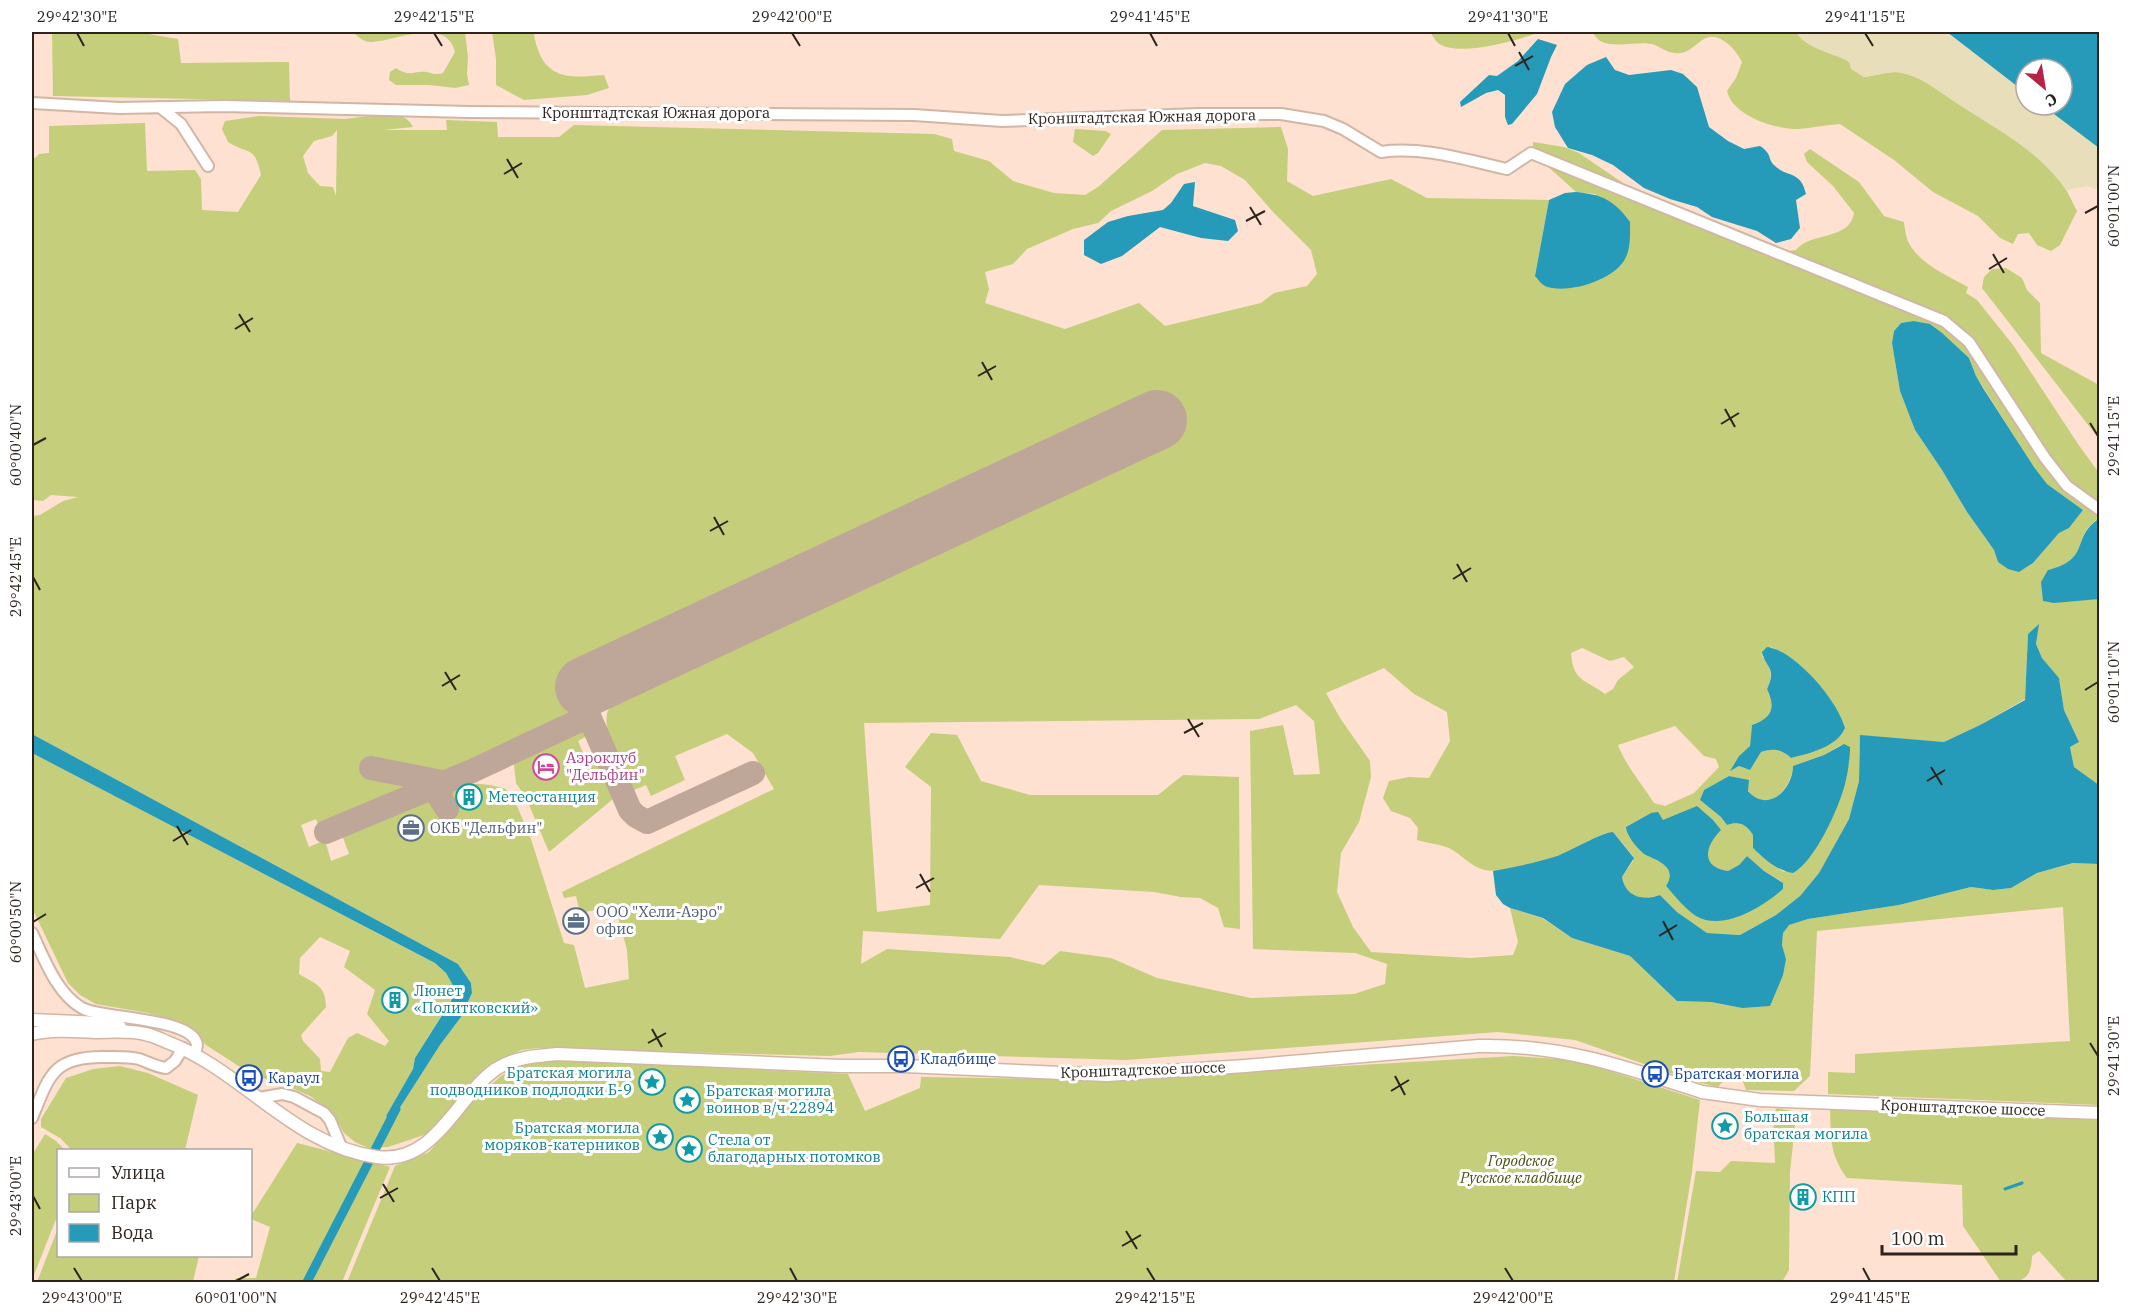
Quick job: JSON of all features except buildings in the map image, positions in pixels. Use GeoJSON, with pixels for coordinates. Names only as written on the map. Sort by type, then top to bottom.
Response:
{"type":"FeatureCollection","features":[{"type":"Feature","properties":{"kind":"street","name":"Кронштадтская Южная дорога"},"geometry":{"type":"LineString","coordinates":[[32,103],[120,108],[223,106],[469,112],[914,115],[1002,121],[1199,114],[1281,114],[1324,121],[1343,129],[1381,152],[1401,149],[1443,154],[1507,169],[1531,153],[1944,321],[1969,342],[2045,459],[2067,486],[2100,510]]}},
{"type":"Feature","properties":{"kind":"street"},"geometry":{"type":"LineString","coordinates":[[160,106],[181,124],[208,166]]}},
{"type":"Feature","properties":{"kind":"street"},"geometry":{"type":"LineString","coordinates":[[32,933],[60,987],[83,1009],[96,1014],[146,1019],[175,1028],[194,1039],[197,1045],[166,1068],[139,1059],[126,1058],[83,1057],[68,1061],[56,1069],[46,1085],[32,1118]]}},
{"type":"Feature","properties":{"kind":"street","name":"Кронштадтское шоссе"},"geometry":{"type":"LineString","coordinates":[[35,1026],[101,1023],[145,1033],[189,1051],[217,1066],[307,1132],[342,1149],[378,1157],[394,1157],[421,1148],[430,1141],[483,1079],[498,1068],[527,1057],[557,1054],[1107,1075],[1512,1045],[1575,1054],[1702,1092],[1723,1096],[1760,1100],[2100,1113]]}},
{"type":"Feature","properties":{"kind":"street"},"geometry":{"type":"LineString","coordinates":[[259,1098],[282,1094],[294,1097],[324,1113],[330,1120],[342,1149]]}},
{"type":"Feature","properties":{"kind":"green space"},"geometry":{"type":"Polygon","coordinates":[[[52,32],[137,32],[178,39],[181,63],[289,62],[290,101],[53,96],[52,32]]]}},
{"type":"Feature","properties":{"kind":"green space"},"geometry":{"type":"Polygon","coordinates":[[[353,32],[465,32],[469,85],[455,88],[396,85],[389,80],[390,72],[396,68],[409,73],[443,73],[455,52],[450,41],[442,35],[419,33],[369,42],[353,32]]]}},
{"type":"Feature","properties":{"kind":"green space"},"geometry":{"type":"Polygon","coordinates":[[[492,32],[534,32],[538,50],[549,68],[565,75],[604,75],[609,88],[587,95],[524,100],[496,85],[496,59],[492,32]]]}},
{"type":"Feature","properties":{"kind":"green space"},"geometry":{"type":"Polygon","coordinates":[[[1430,32],[1540,32],[1488,46],[1459,49],[1438,43],[1430,32]]]}},
{"type":"Feature","properties":{"kind":"green space"},"geometry":{"type":"Polygon","coordinates":[[[1593,32],[1796,32],[1812,46],[1849,62],[1864,77],[1904,73],[1935,88],[2033,154],[2059,180],[2077,211],[2060,245],[2051,251],[2037,245],[2029,233],[2018,234],[2013,244],[2000,238],[1978,216],[1933,192],[1894,160],[1840,124],[1798,129],[1778,127],[1746,114],[1731,100],[1727,91],[1736,78],[1742,62],[1724,41],[1710,37],[1688,51],[1674,53],[1652,44],[1603,42],[1593,32]]]}},
{"type":"Feature","properties":{"kind":"green space"},"geometry":{"type":"Polygon","coordinates":[[[386,114],[405,118],[413,127],[383,130],[447,130],[446,120],[497,122],[498,137],[559,137],[574,125],[934,134],[952,139],[954,151],[989,161],[1013,181],[1054,193],[1085,195],[1098,187],[1162,130],[1281,127],[1288,149],[1287,181],[1313,196],[1391,179],[1427,198],[1549,200],[1535,276],[1596,194],[1576,192],[1544,163],[1533,150],[1533,142],[1564,147],[1579,153],[1626,185],[1698,221],[1736,230],[1789,251],[1845,228],[1851,222],[1854,213],[1833,186],[1807,162],[1804,154],[1810,149],[1859,182],[1884,216],[1904,222],[1909,243],[1921,258],[1968,287],[1966,293],[1977,300],[2013,345],[2099,473],[2099,523],[2096,520],[2089,527],[2079,548],[2070,560],[2048,570],[2090,599],[2099,599],[2099,785],[2074,767],[2070,747],[2079,742],[2064,710],[2059,678],[2042,658],[2036,644],[2038,625],[2028,634],[2025,699],[1982,724],[1944,742],[1860,736],[1859,781],[1849,819],[1819,873],[1800,896],[1776,915],[1740,935],[1707,933],[1677,912],[1660,895],[1641,897],[1627,889],[1622,877],[1633,861],[1633,856],[1613,832],[1546,860],[1494,871],[1475,866],[1449,848],[1417,840],[1418,828],[1410,818],[1391,811],[1383,798],[1389,781],[1409,777],[1429,778],[1450,741],[1447,712],[1414,694],[1384,668],[1326,693],[1340,718],[1370,761],[1371,777],[1359,822],[1341,853],[1337,892],[1353,927],[1371,952],[1470,958],[1513,955],[1518,942],[1510,908],[1542,918],[1572,938],[1630,956],[1677,1001],[1711,1002],[1742,1008],[1786,959],[1782,945],[1783,933],[1788,925],[1808,919],[1899,905],[1971,887],[1993,890],[2011,888],[2037,873],[2074,863],[2099,864],[2099,1105],[1828,1094],[1828,1072],[1855,1073],[1855,1054],[2070,1041],[2063,907],[1817,931],[1810,1076],[1794,1091],[1746,1090],[1741,1076],[1737,1075],[1728,1077],[1718,1087],[1693,1081],[1575,1040],[1498,1032],[1126,1060],[859,1052],[830,1056],[539,1048],[521,1050],[483,1072],[430,1133],[388,1147],[368,1148],[355,1142],[344,1133],[333,1113],[310,1096],[278,1082],[254,1076],[206,1045],[190,1027],[181,1022],[148,1013],[96,1004],[80,995],[68,983],[32,908],[32,753],[435,963],[446,973],[455,989],[451,1000],[415,1058],[413,1069],[386,1116],[392,1120],[440,1045],[461,1017],[472,993],[471,983],[458,964],[32,734],[32,516],[40,515],[63,501],[78,497],[51,495],[43,501],[32,500],[32,159],[39,154],[49,153],[49,126],[145,123],[147,171],[195,170],[201,179],[202,210],[238,212],[261,175],[256,159],[250,152],[228,142],[222,129],[225,121],[259,116],[345,119],[386,114]],[[337,130],[332,136],[314,141],[303,156],[308,173],[320,186],[333,187],[336,196],[337,130]],[[1205,163],[1177,174],[1152,191],[1111,211],[1098,223],[1073,229],[1027,249],[1013,264],[985,272],[989,289],[985,303],[1065,329],[1139,303],[1165,326],[1261,303],[1274,293],[1307,286],[1317,274],[1311,250],[1245,180],[1221,166],[1205,163]],[[1913,321],[1901,323],[1894,331],[1892,343],[1900,391],[1915,430],[1994,550],[1998,562],[2019,572],[2033,563],[2059,533],[2069,528],[2083,510],[2047,484],[2034,467],[1976,376],[1969,358],[1913,321]],[[1161,394],[558,676],[577,717],[511,750],[320,829],[316,819],[301,825],[309,847],[325,840],[331,861],[349,854],[342,835],[349,824],[425,792],[465,784],[485,784],[506,789],[517,806],[531,839],[564,943],[574,945],[585,988],[629,979],[627,950],[615,906],[580,913],[576,896],[564,898],[562,892],[774,789],[753,753],[727,734],[675,756],[685,780],[651,796],[646,785],[634,790],[610,743],[606,723],[608,712],[618,698],[1180,434],[1161,394]],[[1771,647],[1762,656],[1768,664],[1770,680],[1767,689],[1771,702],[1770,712],[1764,719],[1752,725],[1750,746],[1739,756],[1731,770],[1739,766],[1750,770],[1761,752],[1781,751],[1791,758],[1815,751],[1830,745],[1845,728],[1815,681],[1795,661],[1771,647]],[[1582,648],[1571,653],[1574,670],[1581,679],[1605,694],[1634,667],[1624,657],[1610,661],[1582,648]],[[1296,705],[1259,719],[864,723],[877,912],[930,905],[931,787],[905,767],[931,733],[957,735],[981,781],[1030,795],[1158,795],[1183,775],[1239,777],[1240,929],[1224,927],[1218,908],[1200,898],[1154,892],[1039,885],[1000,939],[863,931],[861,964],[887,949],[1010,957],[1044,965],[1060,951],[1111,958],[1157,978],[1251,998],[1354,994],[1385,984],[1387,964],[1355,953],[1253,949],[1250,731],[1283,725],[1294,775],[1320,774],[1314,721],[1296,705]],[[1675,726],[1618,745],[1654,803],[1665,806],[1694,793],[1719,767],[1716,759],[1704,756],[1675,726]],[[1841,745],[1824,755],[1793,766],[1782,792],[1770,800],[1756,799],[1749,792],[1743,779],[1729,776],[1704,790],[1700,800],[1727,825],[1742,824],[1748,828],[1753,835],[1753,848],[1784,872],[1823,834],[1836,807],[1847,776],[1841,745]],[[1651,813],[1626,827],[1641,846],[1670,871],[1666,886],[1697,916],[1710,920],[1763,903],[1783,889],[1781,881],[1764,871],[1747,856],[1739,865],[1728,871],[1712,865],[1708,849],[1720,830],[1663,820],[1651,813]],[[320,937],[300,958],[299,974],[319,986],[326,1000],[326,1007],[301,1035],[303,1041],[320,1059],[321,1071],[330,1072],[348,1038],[357,1033],[385,1046],[389,1041],[367,1014],[375,990],[344,967],[350,951],[320,937]]]}},
{"type":"Feature","properties":{"kind":"green space"},"geometry":{"type":"Polygon","coordinates":[[[1075,129],[1105,131],[1111,134],[1098,153],[1093,156],[1073,142],[1075,129]]]}},
{"type":"Feature","properties":{"kind":"green space"},"geometry":{"type":"Polygon","coordinates":[[[2006,268],[2022,278],[2027,290],[2040,303],[2041,353],[2099,385],[2099,439],[1982,288],[1984,277],[1992,269],[2006,268]]]}},
{"type":"Feature","properties":{"kind":"green space"},"geometry":{"type":"Polygon","coordinates":[[[581,729],[587,736],[578,741],[584,755],[593,751],[613,799],[549,852],[526,798],[516,783],[514,765],[521,754],[572,730],[581,729]]]}},
{"type":"Feature","properties":{"kind":"green space","name":"Городское Русское кладбище"},"geometry":{"type":"Polygon","coordinates":[[[1514,1056],[1575,1060],[1700,1100],[1692,1172],[1674,1282],[347,1282],[395,1166],[429,1152],[477,1097],[501,1076],[524,1064],[556,1060],[848,1074],[865,1111],[920,1088],[921,1077],[1102,1080],[1514,1056]]]}},
{"type":"Feature","properties":{"kind":"green space"},"geometry":{"type":"Polygon","coordinates":[[[120,1066],[148,1073],[198,1095],[185,1149],[71,1149],[60,1138],[41,1127],[41,1119],[66,1078],[93,1069],[120,1066]]]}},
{"type":"Feature","properties":{"kind":"green space"},"geometry":{"type":"Polygon","coordinates":[[[1830,1107],[2099,1117],[2099,1282],[2067,1282],[2039,1251],[2032,1256],[2028,1275],[2020,1280],[2001,1282],[1963,1226],[1962,1185],[1847,1178],[1834,1153],[1830,1107]]]}},
{"type":"Feature","properties":{"kind":"green space"},"geometry":{"type":"Polygon","coordinates":[[[1777,1108],[1792,1111],[1796,1115],[1790,1172],[1789,1270],[1782,1282],[1677,1282],[1696,1171],[1720,1172],[1731,1161],[1775,1163],[1773,1113],[1777,1108]]]}},
{"type":"Feature","properties":{"kind":"green space"},"geometry":{"type":"Polygon","coordinates":[[[45,1134],[64,1149],[57,1149],[57,1217],[32,1280],[32,1155],[45,1134]]]}},
{"type":"Feature","properties":{"kind":"green space"},"geometry":{"type":"Polygon","coordinates":[[[297,1143],[390,1167],[342,1282],[234,1282],[236,1278],[256,1278],[270,1227],[252,1219],[252,1214],[297,1143]]]}},
{"type":"Feature","properties":{"kind":"green space"},"geometry":{"type":"Polygon","coordinates":[[[57,1231],[57,1257],[199,1257],[193,1282],[37,1282],[57,1231]]]}},
{"type":"Feature","properties":{"kind":"sand"},"geometry":{"type":"Polygon","coordinates":[[[1796,32],[1947,32],[2014,84],[2014,117],[2058,117],[2099,148],[2099,190],[2087,186],[2066,190],[2043,163],[2030,152],[1922,80],[1896,72],[1864,77],[1851,69],[1849,61],[1813,47],[1796,32]]]}},
{"type":"Feature","properties":{"kind":"water"},"geometry":{"type":"Polygon","coordinates":[[[1947,32],[2099,32],[2099,148],[2058,117],[2074,117],[2074,57],[2014,57],[2014,84],[1947,32]]]}},
{"type":"Feature","properties":{"kind":"water"},"geometry":{"type":"Polygon","coordinates":[[[1538,39],[1557,45],[1537,94],[1512,124],[1508,125],[1505,117],[1505,95],[1498,90],[1486,93],[1461,107],[1460,102],[1489,75],[1497,76],[1518,61],[1538,39]]]}},
{"type":"Feature","properties":{"kind":"water"},"geometry":{"type":"Polygon","coordinates":[[[1606,57],[1615,70],[1629,75],[1671,70],[1683,74],[1697,87],[1709,127],[1744,149],[1760,146],[1767,152],[1774,165],[1797,178],[1806,194],[1796,200],[1800,228],[1791,239],[1776,243],[1757,231],[1712,217],[1697,207],[1644,188],[1613,165],[1592,155],[1568,148],[1555,127],[1552,112],[1565,84],[1587,65],[1606,57]]]}},
{"type":"Feature","properties":{"kind":"water"},"geometry":{"type":"Polygon","coordinates":[[[1195,182],[1193,206],[1235,220],[1238,231],[1228,241],[1201,238],[1160,227],[1122,256],[1101,264],[1084,255],[1084,240],[1108,222],[1163,210],[1171,203],[1184,184],[1195,182]]]}},
{"type":"Feature","properties":{"kind":"water"},"geometry":{"type":"Polygon","coordinates":[[[1576,192],[1601,197],[1619,208],[1630,222],[1627,255],[1619,267],[1589,284],[1565,289],[1545,286],[1535,276],[1549,200],[1565,193],[1576,192]]]}},
{"type":"Feature","properties":{"kind":"water"},"geometry":{"type":"Polygon","coordinates":[[[1913,321],[1930,324],[1969,358],[1983,388],[2034,467],[2047,484],[2083,510],[2069,528],[2059,533],[2033,563],[2019,572],[2008,569],[1998,562],[1994,550],[1915,430],[1900,391],[1892,343],[1894,331],[1901,323],[1913,321]]]}},
{"type":"Feature","properties":{"kind":"water"},"geometry":{"type":"Polygon","coordinates":[[[2097,520],[2100,523],[2099,599],[2054,603],[2043,601],[2041,582],[2048,570],[2070,560],[2076,554],[2084,534],[2097,520]]]}},
{"type":"Feature","properties":{"kind":"water"},"geometry":{"type":"Polygon","coordinates":[[[2039,624],[2036,644],[2042,658],[2059,678],[2064,710],[2079,742],[2070,747],[2074,767],[2099,785],[2099,864],[2073,863],[2037,873],[2011,888],[1993,890],[1971,887],[1899,905],[1808,919],[1789,925],[1783,933],[1782,945],[1786,959],[1783,975],[1770,1006],[1742,1008],[1711,1002],[1677,1001],[1630,956],[1572,938],[1543,918],[1510,908],[1503,904],[1496,895],[1493,871],[1557,856],[1594,838],[1613,832],[1634,858],[1622,877],[1631,893],[1647,898],[1660,895],[1677,912],[1707,933],[1740,935],[1776,915],[1800,896],[1819,873],[1849,819],[1859,781],[1860,735],[1944,742],[2025,700],[2028,634],[2039,624]]]}},
{"type":"Feature","properties":{"kind":"water"},"geometry":{"type":"Polygon","coordinates":[[[1767,647],[1790,657],[1814,678],[1834,704],[1845,728],[1830,745],[1815,751],[1791,758],[1781,751],[1761,752],[1750,770],[1739,766],[1730,771],[1739,756],[1750,746],[1752,725],[1764,719],[1770,712],[1771,702],[1767,689],[1771,672],[1762,652],[1767,647]]]}},
{"type":"Feature","properties":{"kind":"water"},"geometry":{"type":"Polygon","coordinates":[[[32,734],[458,964],[471,983],[472,993],[461,1017],[440,1045],[392,1120],[386,1116],[413,1069],[415,1058],[451,1001],[455,989],[446,973],[435,963],[32,753],[32,734]]]}},
{"type":"Feature","properties":{"kind":"water"},"geometry":{"type":"Polygon","coordinates":[[[1844,744],[1850,747],[1842,794],[1818,846],[1793,873],[1777,867],[1753,848],[1753,835],[1748,828],[1735,823],[1727,825],[1700,800],[1704,790],[1729,776],[1749,780],[1748,791],[1763,800],[1771,799],[1778,796],[1789,783],[1793,766],[1824,755],[1844,744]]]}},
{"type":"Feature","properties":{"kind":"water"},"geometry":{"type":"Polygon","coordinates":[[[1697,806],[1721,830],[1709,849],[1709,860],[1713,865],[1728,871],[1739,865],[1747,856],[1764,871],[1783,883],[1783,889],[1754,910],[1730,919],[1707,920],[1696,916],[1684,906],[1666,886],[1669,871],[1641,851],[1631,839],[1626,827],[1651,813],[1658,812],[1663,820],[1697,806]]]}},
{"type":"Feature","properties":{"kind":"waterway"},"geometry":{"type":"LineString","coordinates":[[307,1282],[396,1109]]}},
{"type":"Feature","properties":{"kind":"waterway"},"geometry":{"type":"LineString","coordinates":[[2005,1189],[2022,1183]]}},
{"type":"Feature","properties":{"kind":"taxiway"},"geometry":{"type":"LineString","coordinates":[[585,687],[583,696],[589,716],[630,810],[647,822],[753,773]]}},
{"type":"Feature","properties":{"kind":"taxiway"},"geometry":{"type":"LineString","coordinates":[[326,832],[472,771],[589,716]]}},
{"type":"Feature","properties":{"kind":"taxiway"},"geometry":{"type":"LineString","coordinates":[[371,768],[442,782],[440,798],[447,809]]}},
{"type":"Feature","properties":{"kind":"runway"},"geometry":{"type":"LineString","coordinates":[[585,687],[1157,420]]}},
{"type":"Feature","properties":{"kind":"place","name":"Аэроклуб \"Дельфин\""},"geometry":{"type":"Point","coordinates":[546,767]}},
{"type":"Feature","properties":{"kind":"place","name":"Метеостанция"},"geometry":{"type":"Point","coordinates":[469,797]}},
{"type":"Feature","properties":{"kind":"place","name":"ОКБ \"Дельфин\""},"geometry":{"type":"Point","coordinates":[411,828]}},
{"type":"Feature","properties":{"kind":"place","name":"ООО \"Хели-Аэро\" офис"},"geometry":{"type":"Point","coordinates":[576,921]}},
{"type":"Feature","properties":{"kind":"place","name":"Люнет «Политковский»"},"geometry":{"type":"Point","coordinates":[395,1000]}},
{"type":"Feature","properties":{"kind":"place","name":"Кладбище"},"geometry":{"type":"Point","coordinates":[901,1059]}},
{"type":"Feature","properties":{"kind":"place","name":"Братская могила"},"geometry":{"type":"Point","coordinates":[1655,1074]}},
{"type":"Feature","properties":{"kind":"place","name":"Караул"},"geometry":{"type":"Point","coordinates":[249,1078]}},
{"type":"Feature","properties":{"kind":"place","name":"Братская могила подводников подлодки Б-9"},"geometry":{"type":"Point","coordinates":[652,1082]}},
{"type":"Feature","properties":{"kind":"place","name":"Братская могила воинов в/ч 22894"},"geometry":{"type":"Point","coordinates":[687,1100]}},
{"type":"Feature","properties":{"kind":"place","name":"Большая братская могила"},"geometry":{"type":"Point","coordinates":[1725,1126]}},
{"type":"Feature","properties":{"kind":"place","name":"Братская могила моряков-катерников"},"geometry":{"type":"Point","coordinates":[660,1137]}},
{"type":"Feature","properties":{"kind":"place","name":"Стела от благодарных потомков"},"geometry":{"type":"Point","coordinates":[689,1149]}},
{"type":"Feature","properties":{"kind":"place","name":"КПП"},"geometry":{"type":"Point","coordinates":[1803,1197]}}]}
